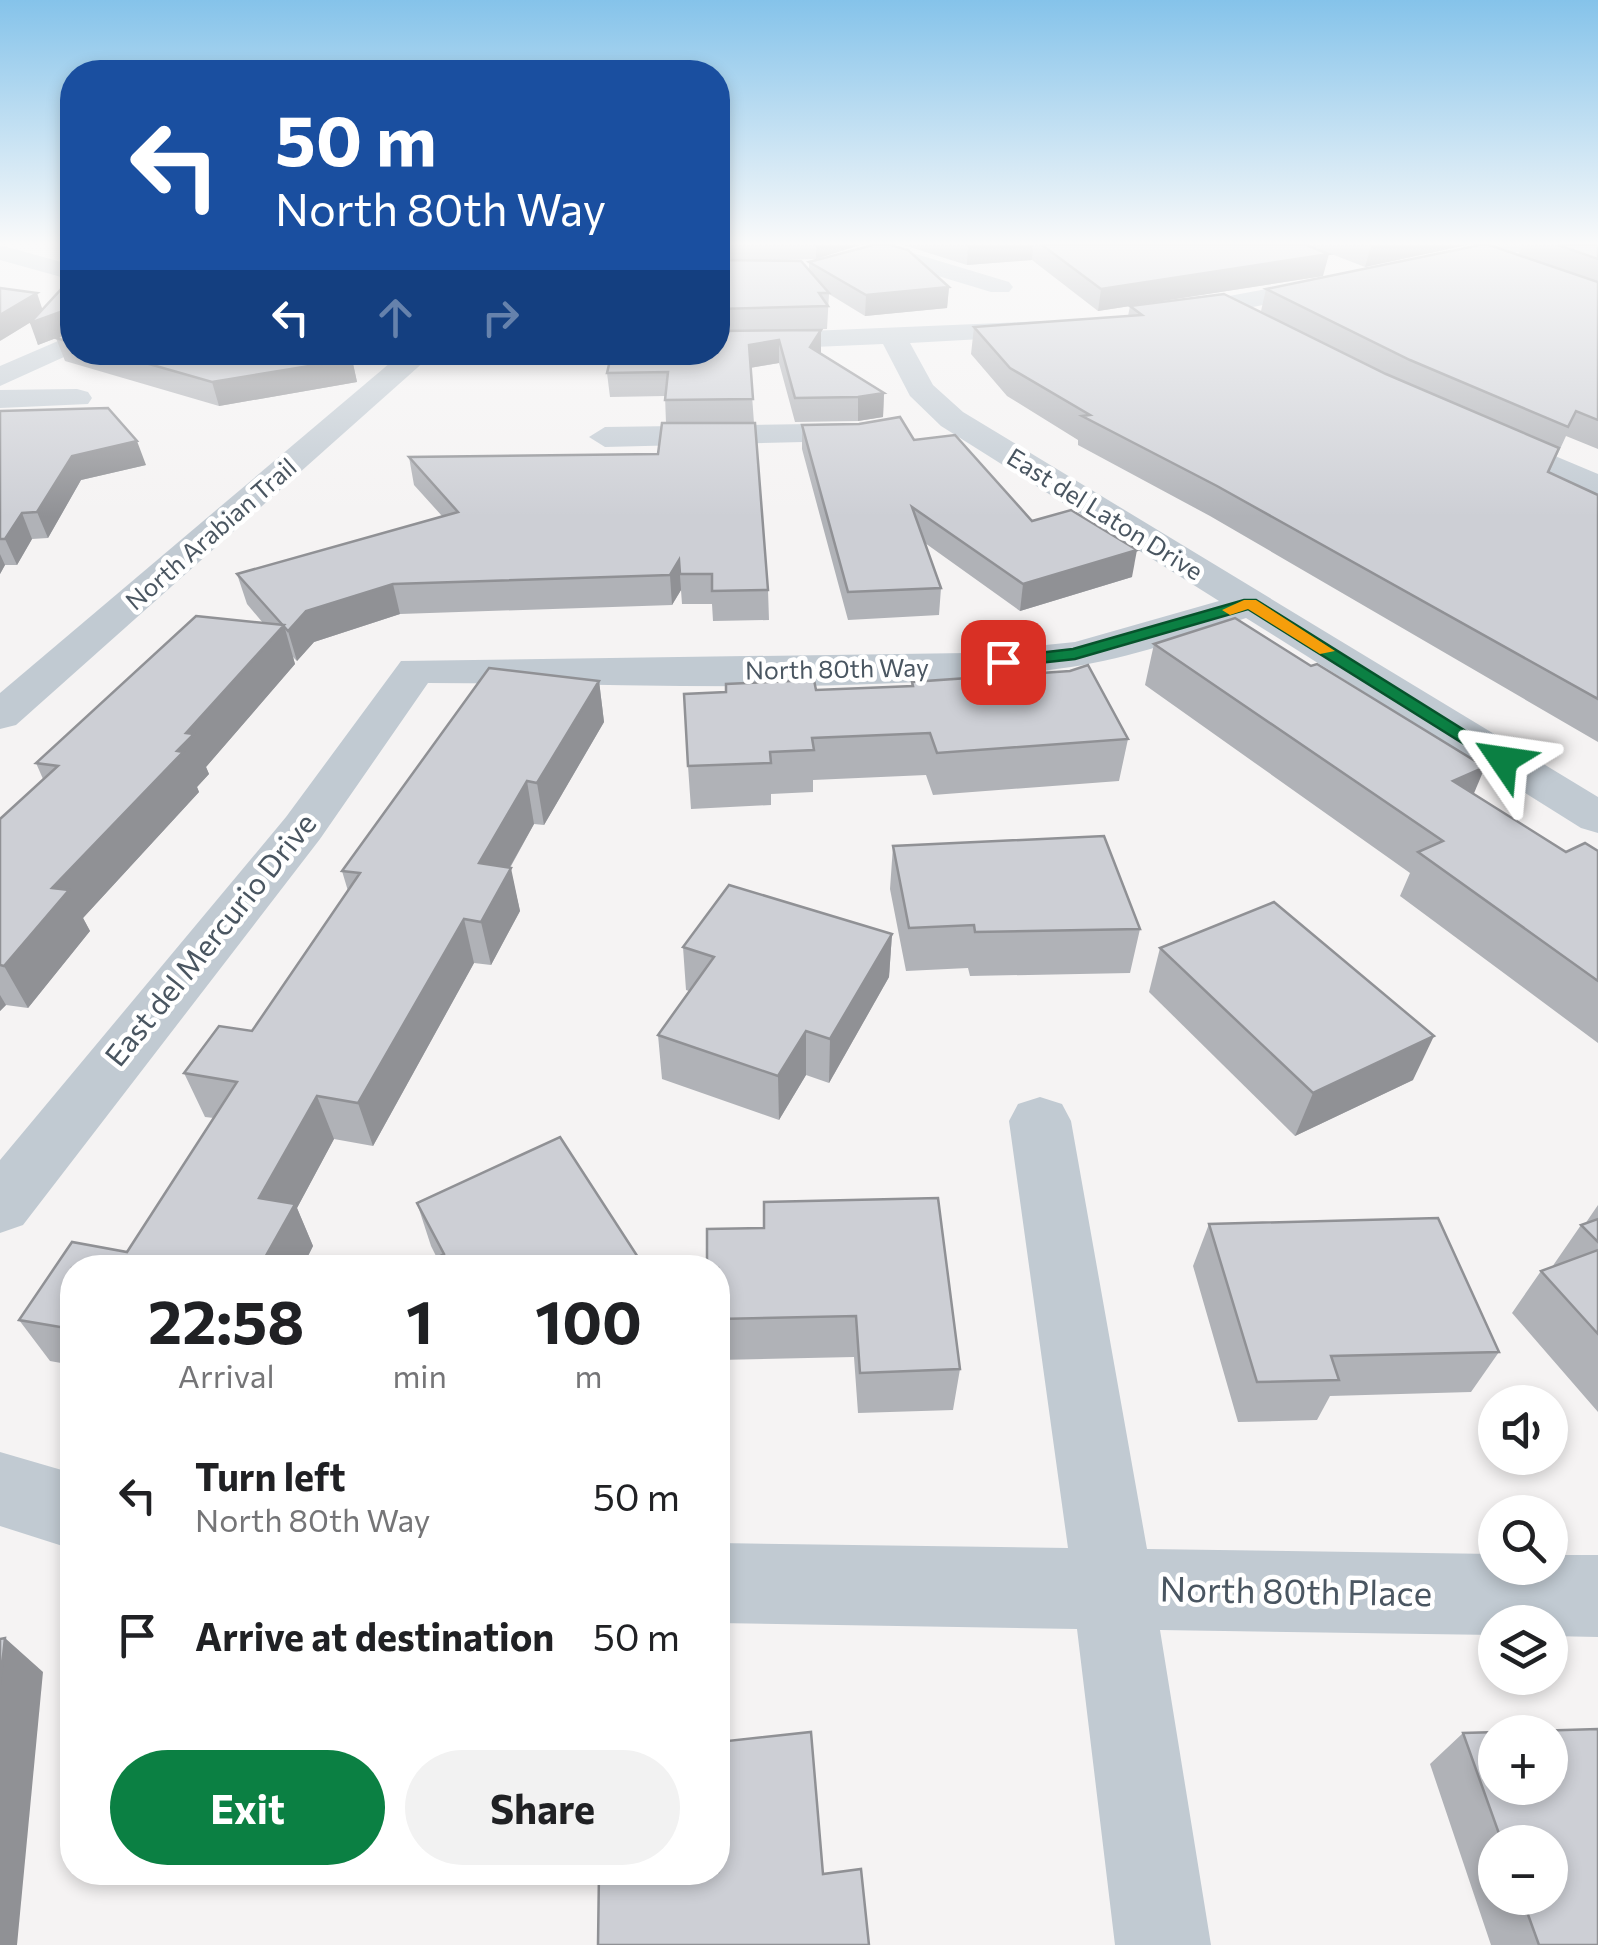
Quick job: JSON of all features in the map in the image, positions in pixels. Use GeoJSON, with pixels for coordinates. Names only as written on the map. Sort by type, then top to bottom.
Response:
{"type":"FeatureCollection","features":[{"type":"Feature","properties":{"kind":"street"},"geometry":{"type":"LineString","coordinates":[[730,344],[942,336]]}},
{"type":"Feature","properties":{"kind":"street","name":"East del Laton Drive"},"geometry":{"type":"LineString","coordinates":[[894,339],[921,390],[922,426],[1250,604],[1598,818]]}},
{"type":"Feature","properties":{"kind":"street"},"geometry":{"type":"LineString","coordinates":[[0,377],[60,349]]}},
{"type":"Feature","properties":{"kind":"street","name":"North Arabian Trail"},"geometry":{"type":"LineString","coordinates":[[0,716],[406,365]]}},
{"type":"Feature","properties":{"kind":"street"},"geometry":{"type":"LineString","coordinates":[[0,399],[77,398]]}},
{"type":"Feature","properties":{"kind":"street"},"geometry":{"type":"LineString","coordinates":[[1458,425],[1598,487]]}},
{"type":"Feature","properties":{"kind":"street"},"geometry":{"type":"LineString","coordinates":[[605,436],[858,436],[922,426]]}},
{"type":"Feature","properties":{"kind":"street","name":"North 80th Way"},"geometry":{"type":"LineString","coordinates":[[416,670],[844,670],[967,666],[1075,654],[1250,604]]}},
{"type":"Feature","properties":{"kind":"street","name":"East del Mercurio Drive"},"geometry":{"type":"LineString","coordinates":[[0,1206],[302,828],[416,670]]}},
{"type":"Feature","properties":{"kind":"street","name":"North 80th Place"},"geometry":{"type":"LineString","coordinates":[[1040,1120],[1114,1590],[1163,1945]]}},
{"type":"Feature","properties":{"kind":"street"},"geometry":{"type":"LineString","coordinates":[[0,1489],[60,1507]]}},
{"type":"Feature","properties":{"kind":"street","name":"North 80th Place"},"geometry":{"type":"LineString","coordinates":[[730,1582],[1598,1596]]}},
{"type":"Feature","properties":{"kind":"building"},"geometry":{"type":"Polygon","coordinates":[[[730,336],[817,336],[810,347],[884,393],[795,398],[779,340],[749,345],[753,399],[665,400],[668,372],[607,373],[609,365],[730,365],[730,336]]]}},
{"type":"Feature","properties":{"kind":"building"},"geometry":{"type":"Polygon","coordinates":[[[982,336],[1309,336],[1386,374],[1559,448],[1548,472],[1598,495],[1598,699],[1217,486],[1082,416],[1090,415],[1010,368],[982,336]]]}},
{"type":"Feature","properties":{"kind":"building"},"geometry":{"type":"Polygon","coordinates":[[[1361,336],[1598,336],[1598,420],[1576,411],[1568,427],[1361,336]]]}},
{"type":"Feature","properties":{"kind":"building"},"geometry":{"type":"Polygon","coordinates":[[[152,365],[315,365],[212,382],[152,365]]]}},
{"type":"Feature","properties":{"kind":"building"},"geometry":{"type":"Polygon","coordinates":[[[108,408],[137,441],[72,456],[37,512],[22,513],[5,539],[0,539],[0,411],[108,408]]]}},
{"type":"Feature","properties":{"kind":"building"},"geometry":{"type":"Polygon","coordinates":[[[900,417],[914,440],[955,435],[1032,521],[1071,510],[1137,550],[1023,584],[912,507],[941,588],[848,592],[802,425],[859,424],[900,417]]]}},
{"type":"Feature","properties":{"kind":"building"},"geometry":{"type":"Polygon","coordinates":[[[662,423],[755,423],[768,590],[712,591],[712,574],[680,574],[679,560],[670,575],[393,584],[306,611],[288,631],[237,574],[458,512],[409,457],[658,454],[662,423]]]}},
{"type":"Feature","properties":{"kind":"building"},"geometry":{"type":"Polygon","coordinates":[[[196,616],[284,625],[186,733],[194,734],[177,751],[183,752],[52,888],[69,890],[4,966],[0,965],[0,819],[58,766],[36,763],[196,616]]]}},
{"type":"Feature","properties":{"kind":"building"},"geometry":{"type":"Polygon","coordinates":[[[1235,618],[1485,767],[1453,781],[1566,852],[1585,843],[1598,851],[1598,981],[1418,852],[1443,841],[1154,644],[1235,618]]]}},
{"type":"Feature","properties":{"kind":"building"},"geometry":{"type":"Polygon","coordinates":[[[1088,665],[1128,739],[937,753],[930,733],[812,738],[814,750],[770,752],[771,763],[688,766],[684,694],[726,692],[726,684],[814,680],[816,690],[913,686],[912,682],[1070,671],[1088,665]]]}},
{"type":"Feature","properties":{"kind":"building"},"geometry":{"type":"Polygon","coordinates":[[[489,668],[599,681],[537,783],[527,781],[479,863],[511,868],[481,922],[464,919],[358,1103],[317,1096],[259,1198],[295,1204],[266,1255],[63,1255],[72,1242],[127,1252],[237,1082],[184,1073],[219,1026],[252,1031],[360,873],[342,871],[489,668]]]}},
{"type":"Feature","properties":{"kind":"building"},"geometry":{"type":"Polygon","coordinates":[[[1104,836],[1140,929],[975,932],[974,925],[909,928],[893,846],[1104,836]]]}},
{"type":"Feature","properties":{"kind":"building"},"geometry":{"type":"Polygon","coordinates":[[[729,885],[892,934],[830,1039],[806,1031],[778,1076],[658,1035],[714,957],[683,947],[729,885]]]}},
{"type":"Feature","properties":{"kind":"building"},"geometry":{"type":"Polygon","coordinates":[[[1274,902],[1434,1036],[1313,1093],[1160,948],[1274,902]]]}},
{"type":"Feature","properties":{"kind":"building"},"geometry":{"type":"Polygon","coordinates":[[[560,1137],[637,1255],[442,1255],[417,1203],[560,1137]]]}},
{"type":"Feature","properties":{"kind":"building"},"geometry":{"type":"Polygon","coordinates":[[[938,1198],[960,1369],[860,1373],[856,1316],[730,1319],[730,1255],[707,1255],[707,1229],[764,1228],[764,1202],[938,1198]]]}},
{"type":"Feature","properties":{"kind":"building"},"geometry":{"type":"Polygon","coordinates":[[[1438,1218],[1499,1352],[1331,1356],[1339,1380],[1257,1382],[1209,1224],[1438,1218]]]}},
{"type":"Feature","properties":{"kind":"building"},"geometry":{"type":"Polygon","coordinates":[[[1598,1219],[1598,1242],[1581,1225],[1598,1219]]]}},
{"type":"Feature","properties":{"kind":"building"},"geometry":{"type":"Polygon","coordinates":[[[1598,1250],[1598,1334],[1541,1271],[1598,1250]]]}},
{"type":"Feature","properties":{"kind":"building"},"geometry":{"type":"Polygon","coordinates":[[[60,1260],[60,1327],[19,1320],[60,1260]]]}},
{"type":"Feature","properties":{"kind":"building"},"geometry":{"type":"Polygon","coordinates":[[[5,1638],[0,1684],[0,1639],[5,1638]]]}},
{"type":"Feature","properties":{"kind":"building"},"geometry":{"type":"Polygon","coordinates":[[[1598,1729],[1598,1945],[1539,1945],[1528,1915],[1568,1915],[1568,1825],[1496,1825],[1489,1805],[1568,1805],[1568,1730],[1598,1729]]]}},
{"type":"Feature","properties":{"kind":"building"},"geometry":{"type":"Polygon","coordinates":[[[811,1732],[823,1874],[861,1869],[869,1945],[598,1945],[599,1885],[730,1885],[730,1741],[811,1732]]]}},
{"type":"Feature","properties":{"kind":"building"},"geometry":{"type":"Polygon","coordinates":[[[1463,1733],[1478,1733],[1478,1775],[1463,1733]]]}},
{"type":"Feature","properties":{"kind":"slow traffic"},"geometry":{"type":"LineString","coordinates":[[1230,610],[1250,604],[1326,651]]}},
{"type":"Feature","properties":{"kind":"route"},"geometry":{"type":"LineString","coordinates":[[1003,662],[1075,654],[1250,604],[1503,760]]}}]}
